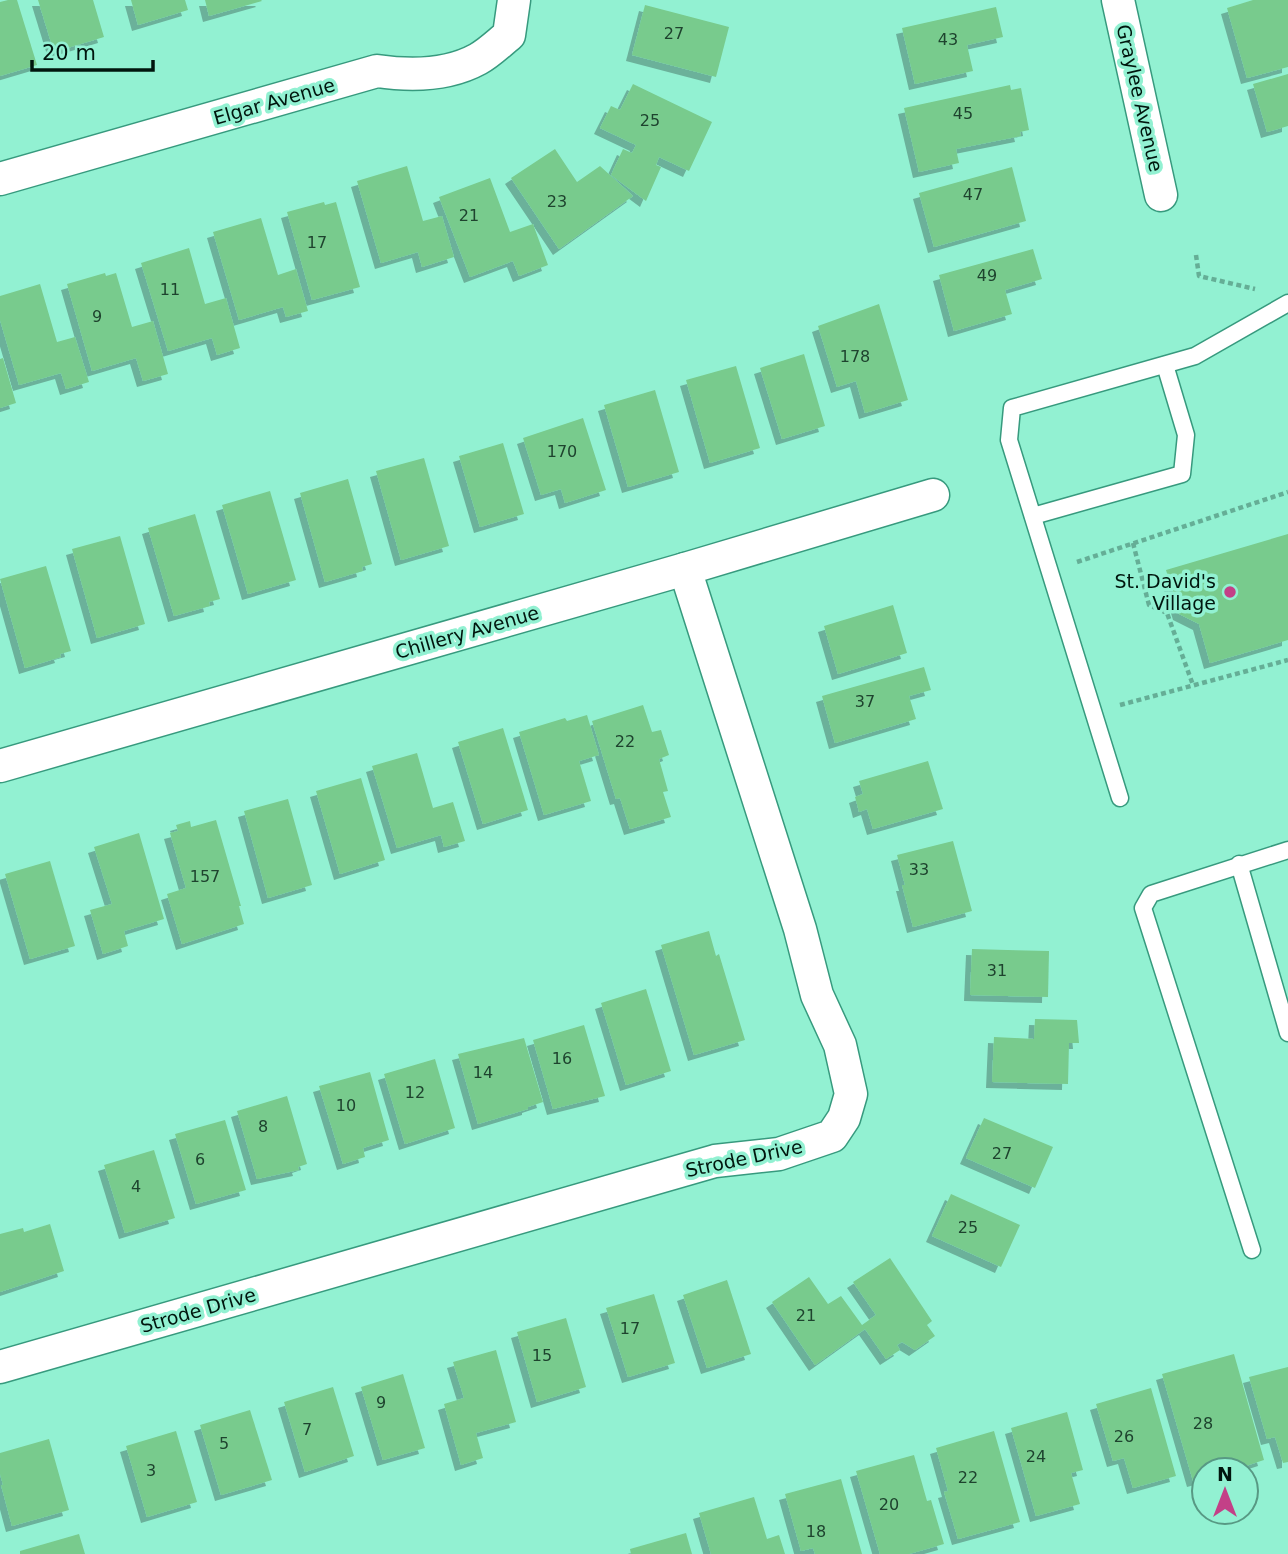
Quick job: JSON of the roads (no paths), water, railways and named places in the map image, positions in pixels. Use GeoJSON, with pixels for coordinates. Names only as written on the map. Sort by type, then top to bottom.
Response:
{"type":"FeatureCollection","features":[{"type":"Feature","properties":{"kind":"street","name":"Elgar Avenue"},"geometry":{"type":"LineString","coordinates":[[0,179],[377,71],[411,76],[447,70],[478,59],[509,35],[514,0]]}},
{"type":"Feature","properties":{"kind":"street","name":"Graylee Avenue"},"geometry":{"type":"LineString","coordinates":[[1118,0],[1161,195]]}},
{"type":"Feature","properties":{"kind":"street","name":"Chillery Avenue"},"geometry":{"type":"LineString","coordinates":[[0,765],[685,569],[933,495]]}},
{"type":"Feature","properties":{"kind":"street","name":"Strode Drive"},"geometry":{"type":"LineString","coordinates":[[0,1367],[715,1161],[779,1154],[832,1136],[844,1118],[851,1094],[840,1045],[817,995],[800,929],[685,569]]}},
{"type":"Feature","properties":{"kind":"lane"},"geometry":{"type":"LineString","coordinates":[[1120,798],[1009,440],[1012,408],[1195,356],[1288,303]]}},
{"type":"Feature","properties":{"kind":"lane"},"geometry":{"type":"LineString","coordinates":[[1033,516],[1182,474],[1186,435],[1165,365]]}},
{"type":"Feature","properties":{"kind":"lane"},"geometry":{"type":"LineString","coordinates":[[1252,1251],[1143,908],[1151,894],[1288,850]]}},
{"type":"Feature","properties":{"kind":"lane"},"geometry":{"type":"LineString","coordinates":[[1239,864],[1288,1033]]}},
{"type":"Feature","properties":{"kind":"place","name":"St. David's Village"},"geometry":{"type":"Point","coordinates":[1230,592]}}]}
